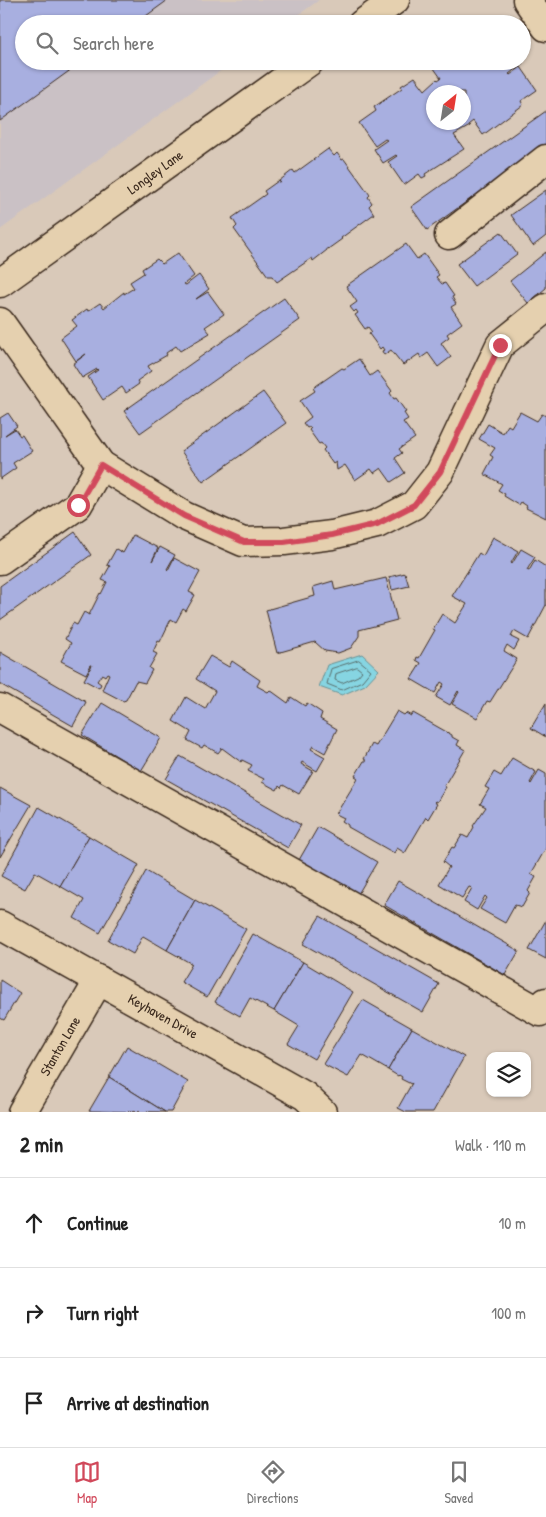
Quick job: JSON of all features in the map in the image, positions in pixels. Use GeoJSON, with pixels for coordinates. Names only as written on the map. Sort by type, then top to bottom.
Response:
{"type":"FeatureCollection","features":[{"type":"Feature","properties":{"kind":"street"},"geometry":{"type":"LineString","coordinates":[[374,15],[395,0]]}},
{"type":"Feature","properties":{"kind":"street"},"geometry":{"type":"LineString","coordinates":[[528,0],[546,27]]}},
{"type":"Feature","properties":{"kind":"street","name":"Longley Lane"},"geometry":{"type":"LineString","coordinates":[[0,283],[297,70]]}},
{"type":"Feature","properties":{"kind":"street"},"geometry":{"type":"LineString","coordinates":[[449,235],[546,159]]}},
{"type":"Feature","properties":{"kind":"street"},"geometry":{"type":"LineString","coordinates":[[0,322],[101,465],[184,516],[244,542],[284,542],[332,535],[377,524],[414,505],[440,472],[500,345],[545,312]]}},
{"type":"Feature","properties":{"kind":"street"},"geometry":{"type":"LineString","coordinates":[[0,560],[78,505],[101,465]]}},
{"type":"Feature","properties":{"kind":"street"},"geometry":{"type":"LineString","coordinates":[[0,708],[540,1012],[546,1002]]}},
{"type":"Feature","properties":{"kind":"street","name":"Keyhaven Drive"},"geometry":{"type":"LineString","coordinates":[[0,925],[305,1096],[322,1112]]}},
{"type":"Feature","properties":{"kind":"street","name":"Stanton Lane"},"geometry":{"type":"LineString","coordinates":[[22,1112],[98,980]]}},
{"type":"Feature","properties":{"kind":"shaded area"},"geometry":{"type":"Polygon","coordinates":[[[0,0],[319,0],[298,15],[15,15],[15,70],[222,70],[0,230],[0,0]]]}},
{"type":"Feature","properties":{"kind":"water"},"geometry":{"type":"Polygon","coordinates":[[[362,654],[379,670],[365,685],[342,695],[319,687],[327,665],[362,654]]]}},
{"type":"Feature","properties":{"kind":"building"},"geometry":{"type":"Polygon","coordinates":[[[0,0],[168,0],[147,15],[15,15],[15,70],[71,70],[0,121],[0,0]]]}},
{"type":"Feature","properties":{"kind":"building"},"geometry":{"type":"Polygon","coordinates":[[[435,70],[514,70],[510,75],[517,70],[523,70],[537,90],[521,101],[523,105],[483,135],[473,121],[471,123],[471,85],[430,85],[441,78],[435,70]]]}},
{"type":"Feature","properties":{"kind":"building"},"geometry":{"type":"Polygon","coordinates":[[[415,77],[425,90],[426,130],[463,130],[454,135],[464,149],[425,174],[426,176],[422,178],[419,174],[404,185],[388,162],[397,156],[383,163],[374,149],[387,140],[385,139],[375,146],[359,123],[376,111],[374,107],[415,77]]]}},
{"type":"Feature","properties":{"kind":"building"},"geometry":{"type":"Polygon","coordinates":[[[546,111],[546,145],[427,230],[411,207],[546,111]]]}},
{"type":"Feature","properties":{"kind":"building"},"geometry":{"type":"Polygon","coordinates":[[[328,149],[334,156],[337,153],[342,160],[344,159],[370,195],[368,197],[372,203],[369,206],[374,214],[327,248],[313,261],[312,258],[277,282],[272,276],[268,276],[234,229],[237,226],[232,218],[266,194],[264,191],[278,181],[281,183],[279,181],[293,170],[295,173],[328,149]]]}},
{"type":"Feature","properties":{"kind":"building"},"geometry":{"type":"Polygon","coordinates":[[[546,190],[546,236],[533,246],[511,215],[546,190]]]}},
{"type":"Feature","properties":{"kind":"building"},"geometry":{"type":"Polygon","coordinates":[[[501,232],[517,254],[474,286],[457,264],[501,232]]]}},
{"type":"Feature","properties":{"kind":"building"},"geometry":{"type":"Polygon","coordinates":[[[406,244],[417,259],[424,254],[439,275],[436,277],[442,284],[445,283],[454,296],[452,297],[456,304],[451,307],[462,323],[447,334],[449,337],[441,343],[451,357],[438,367],[428,353],[421,358],[419,354],[403,365],[391,350],[384,355],[382,347],[380,349],[369,334],[372,332],[368,327],[365,329],[355,315],[358,313],[356,310],[354,312],[350,307],[357,302],[346,286],[406,244]]]}},
{"type":"Feature","properties":{"kind":"building"},"geometry":{"type":"Polygon","coordinates":[[[546,252],[546,288],[528,303],[510,281],[546,252]]]}},
{"type":"Feature","properties":{"kind":"building"},"geometry":{"type":"Polygon","coordinates":[[[178,253],[194,276],[184,284],[186,285],[199,275],[209,289],[196,299],[208,292],[224,314],[205,327],[210,333],[180,351],[176,346],[166,353],[167,355],[148,366],[151,371],[137,381],[139,384],[126,393],[122,387],[103,400],[88,377],[98,370],[82,378],[73,364],[86,354],[76,361],[61,338],[77,326],[72,320],[87,309],[88,311],[100,303],[104,308],[124,292],[124,294],[134,288],[130,282],[144,273],[142,269],[157,259],[162,264],[178,253]]]}},
{"type":"Feature","properties":{"kind":"building"},"geometry":{"type":"Polygon","coordinates":[[[284,298],[300,320],[140,433],[124,411],[284,298]]]}},
{"type":"Feature","properties":{"kind":"building"},"geometry":{"type":"Polygon","coordinates":[[[359,359],[370,376],[377,371],[392,391],[390,393],[394,399],[396,398],[406,412],[404,413],[408,419],[403,422],[415,438],[399,449],[402,453],[395,458],[405,473],[391,482],[381,468],[374,473],[371,469],[355,480],[345,465],[337,470],[336,462],[333,464],[323,450],[325,448],[321,443],[319,444],[309,430],[311,428],[307,428],[303,423],[311,417],[300,401],[315,391],[313,388],[359,359]]]}},
{"type":"Feature","properties":{"kind":"building"},"geometry":{"type":"Polygon","coordinates":[[[263,392],[286,423],[203,482],[181,451],[263,392]]]}},
{"type":"Feature","properties":{"kind":"building"},"geometry":{"type":"Polygon","coordinates":[[[520,412],[537,421],[542,414],[546,416],[546,518],[526,508],[527,506],[521,502],[519,505],[504,496],[505,494],[498,490],[502,484],[484,474],[493,457],[490,455],[495,448],[479,439],[488,424],[503,433],[508,425],[511,427],[520,412]]]}},
{"type":"Feature","properties":{"kind":"building"},"geometry":{"type":"Polygon","coordinates":[[[8,413],[17,426],[5,435],[15,429],[20,436],[22,435],[32,451],[13,463],[16,468],[0,479],[0,418],[8,413]]]}},
{"type":"Feature","properties":{"kind":"building"},"geometry":{"type":"Polygon","coordinates":[[[75,532],[91,555],[0,620],[0,586],[75,532]]]}},
{"type":"Feature","properties":{"kind":"building"},"geometry":{"type":"Polygon","coordinates":[[[133,535],[158,548],[152,561],[160,547],[175,555],[168,570],[174,558],[200,572],[189,592],[195,595],[186,611],[183,609],[176,622],[171,619],[160,642],[158,641],[153,652],[157,654],[149,668],[152,670],[145,683],[136,681],[126,700],[123,701],[102,690],[109,674],[107,673],[105,676],[102,674],[97,681],[101,684],[99,688],[84,680],[92,665],[86,674],[61,661],[71,643],[65,639],[73,623],[77,625],[84,612],[89,615],[107,582],[102,580],[110,566],[107,565],[116,549],[123,553],[133,535]]]}},
{"type":"Feature","properties":{"kind":"building"},"geometry":{"type":"Polygon","coordinates":[[[493,537],[518,551],[512,564],[521,549],[535,557],[527,570],[529,571],[535,560],[546,567],[546,605],[528,639],[514,631],[511,637],[519,641],[514,650],[507,645],[504,651],[517,659],[490,702],[487,701],[477,718],[452,704],[458,691],[450,705],[436,697],[444,684],[441,682],[435,693],[411,679],[421,663],[416,660],[417,657],[419,658],[442,614],[455,623],[467,604],[452,596],[479,553],[483,556],[493,537]]]}},
{"type":"Feature","properties":{"kind":"building"},"geometry":{"type":"Polygon","coordinates":[[[405,573],[409,586],[392,590],[389,577],[405,573]]]}},
{"type":"Feature","properties":{"kind":"building"},"geometry":{"type":"Polygon","coordinates":[[[386,578],[397,620],[359,630],[359,636],[351,648],[338,653],[325,651],[315,642],[277,653],[266,610],[315,596],[313,587],[333,581],[335,590],[386,578]]]}},
{"type":"Feature","properties":{"kind":"building"},"geometry":{"type":"Polygon","coordinates":[[[0,652],[86,702],[73,726],[0,684],[0,652]]]}},
{"type":"Feature","properties":{"kind":"building"},"geometry":{"type":"Polygon","coordinates":[[[210,656],[229,667],[232,661],[260,680],[257,686],[268,692],[270,690],[288,703],[291,697],[305,706],[307,703],[322,713],[320,719],[337,729],[325,753],[313,746],[311,749],[325,757],[317,771],[302,762],[301,764],[313,771],[299,794],[283,785],[281,788],[279,786],[277,790],[262,782],[264,779],[248,771],[252,765],[242,760],[241,762],[222,748],[218,753],[204,745],[202,748],[187,740],[191,732],[173,721],[186,697],[205,709],[215,691],[196,679],[210,656]]]}},
{"type":"Feature","properties":{"kind":"building"},"geometry":{"type":"Polygon","coordinates":[[[102,703],[161,738],[141,771],[82,735],[102,703]]]}},
{"type":"Feature","properties":{"kind":"building"},"geometry":{"type":"Polygon","coordinates":[[[546,703],[546,737],[531,728],[546,703]]]}},
{"type":"Feature","properties":{"kind":"building"},"geometry":{"type":"Polygon","coordinates":[[[397,711],[411,716],[413,713],[452,735],[452,737],[459,741],[457,745],[465,750],[444,786],[446,787],[437,802],[434,802],[437,804],[428,819],[426,817],[405,853],[397,848],[394,853],[348,827],[342,821],[344,818],[336,814],[358,778],[355,776],[364,761],[367,761],[364,759],[372,744],[376,746],[397,711]]]}},
{"type":"Feature","properties":{"kind":"building"},"geometry":{"type":"Polygon","coordinates":[[[180,756],[301,825],[288,848],[166,779],[180,756]]]}},
{"type":"Feature","properties":{"kind":"building"},"geometry":{"type":"Polygon","coordinates":[[[512,758],[536,772],[531,784],[539,770],[546,774],[546,848],[531,874],[536,877],[528,891],[530,893],[522,907],[515,905],[505,923],[480,909],[487,898],[485,896],[477,910],[464,902],[472,888],[469,887],[462,898],[439,884],[449,867],[443,862],[452,847],[454,848],[462,835],[468,838],[473,826],[486,807],[480,804],[489,789],[485,787],[494,772],[501,776],[512,758]]]}},
{"type":"Feature","properties":{"kind":"building"},"geometry":{"type":"Polygon","coordinates":[[[0,788],[31,805],[0,857],[0,788]]]}},
{"type":"Feature","properties":{"kind":"building"},"geometry":{"type":"Polygon","coordinates":[[[39,807],[89,836],[60,886],[35,872],[25,889],[1,876],[39,807]]]}},
{"type":"Feature","properties":{"kind":"building"},"geometry":{"type":"Polygon","coordinates":[[[318,827],[377,862],[358,894],[299,860],[318,827]]]}},
{"type":"Feature","properties":{"kind":"building"},"geometry":{"type":"Polygon","coordinates":[[[89,836],[139,865],[100,933],[74,918],[84,900],[60,886],[89,836]]]}},
{"type":"Feature","properties":{"kind":"building"},"geometry":{"type":"Polygon","coordinates":[[[146,871],[195,900],[167,950],[143,936],[133,954],[108,940],[146,871]]]}},
{"type":"Feature","properties":{"kind":"building"},"geometry":{"type":"Polygon","coordinates":[[[398,881],[519,951],[505,975],[384,905],[398,881]]]}},
{"type":"Feature","properties":{"kind":"building"},"geometry":{"type":"Polygon","coordinates":[[[195,900],[246,929],[207,997],[181,982],[192,964],[167,950],[195,900]]]}},
{"type":"Feature","properties":{"kind":"building"},"geometry":{"type":"Polygon","coordinates":[[[320,916],[439,984],[423,1012],[303,944],[320,916]]]}},
{"type":"Feature","properties":{"kind":"building"},"geometry":{"type":"Polygon","coordinates":[[[546,920],[546,959],[529,950],[546,920]]]}},
{"type":"Feature","properties":{"kind":"building"},"geometry":{"type":"Polygon","coordinates":[[[253,934],[303,962],[274,1011],[250,998],[240,1016],[215,1002],[253,934]]]}},
{"type":"Feature","properties":{"kind":"building"},"geometry":{"type":"Polygon","coordinates":[[[303,962],[353,992],[314,1059],[288,1044],[299,1026],[274,1011],[303,962]]]}},
{"type":"Feature","properties":{"kind":"building"},"geometry":{"type":"Polygon","coordinates":[[[0,980],[20,993],[4,1020],[0,1018],[0,980]]]}},
{"type":"Feature","properties":{"kind":"building"},"geometry":{"type":"Polygon","coordinates":[[[363,1000],[412,1028],[388,1070],[362,1055],[348,1077],[323,1064],[363,1000]]]}},
{"type":"Feature","properties":{"kind":"building"},"geometry":{"type":"Polygon","coordinates":[[[412,1028],[464,1057],[433,1112],[406,1112],[398,1108],[412,1083],[401,1079],[402,1077],[388,1070],[412,1028]]]}},
{"type":"Feature","properties":{"kind":"building"},"geometry":{"type":"Polygon","coordinates":[[[127,1046],[188,1082],[171,1112],[165,1112],[109,1077],[127,1046]]]}},
{"type":"Feature","properties":{"kind":"building"},"geometry":{"type":"Polygon","coordinates":[[[109,1077],[165,1112],[89,1111],[109,1077]]]}},
{"type":"Feature","properties":{"kind":"route"},"geometry":{"type":"LineString","coordinates":[[78,505],[101,465],[184,516],[244,542],[284,542],[332,535],[377,524],[414,505],[440,472],[500,345]]}}]}
